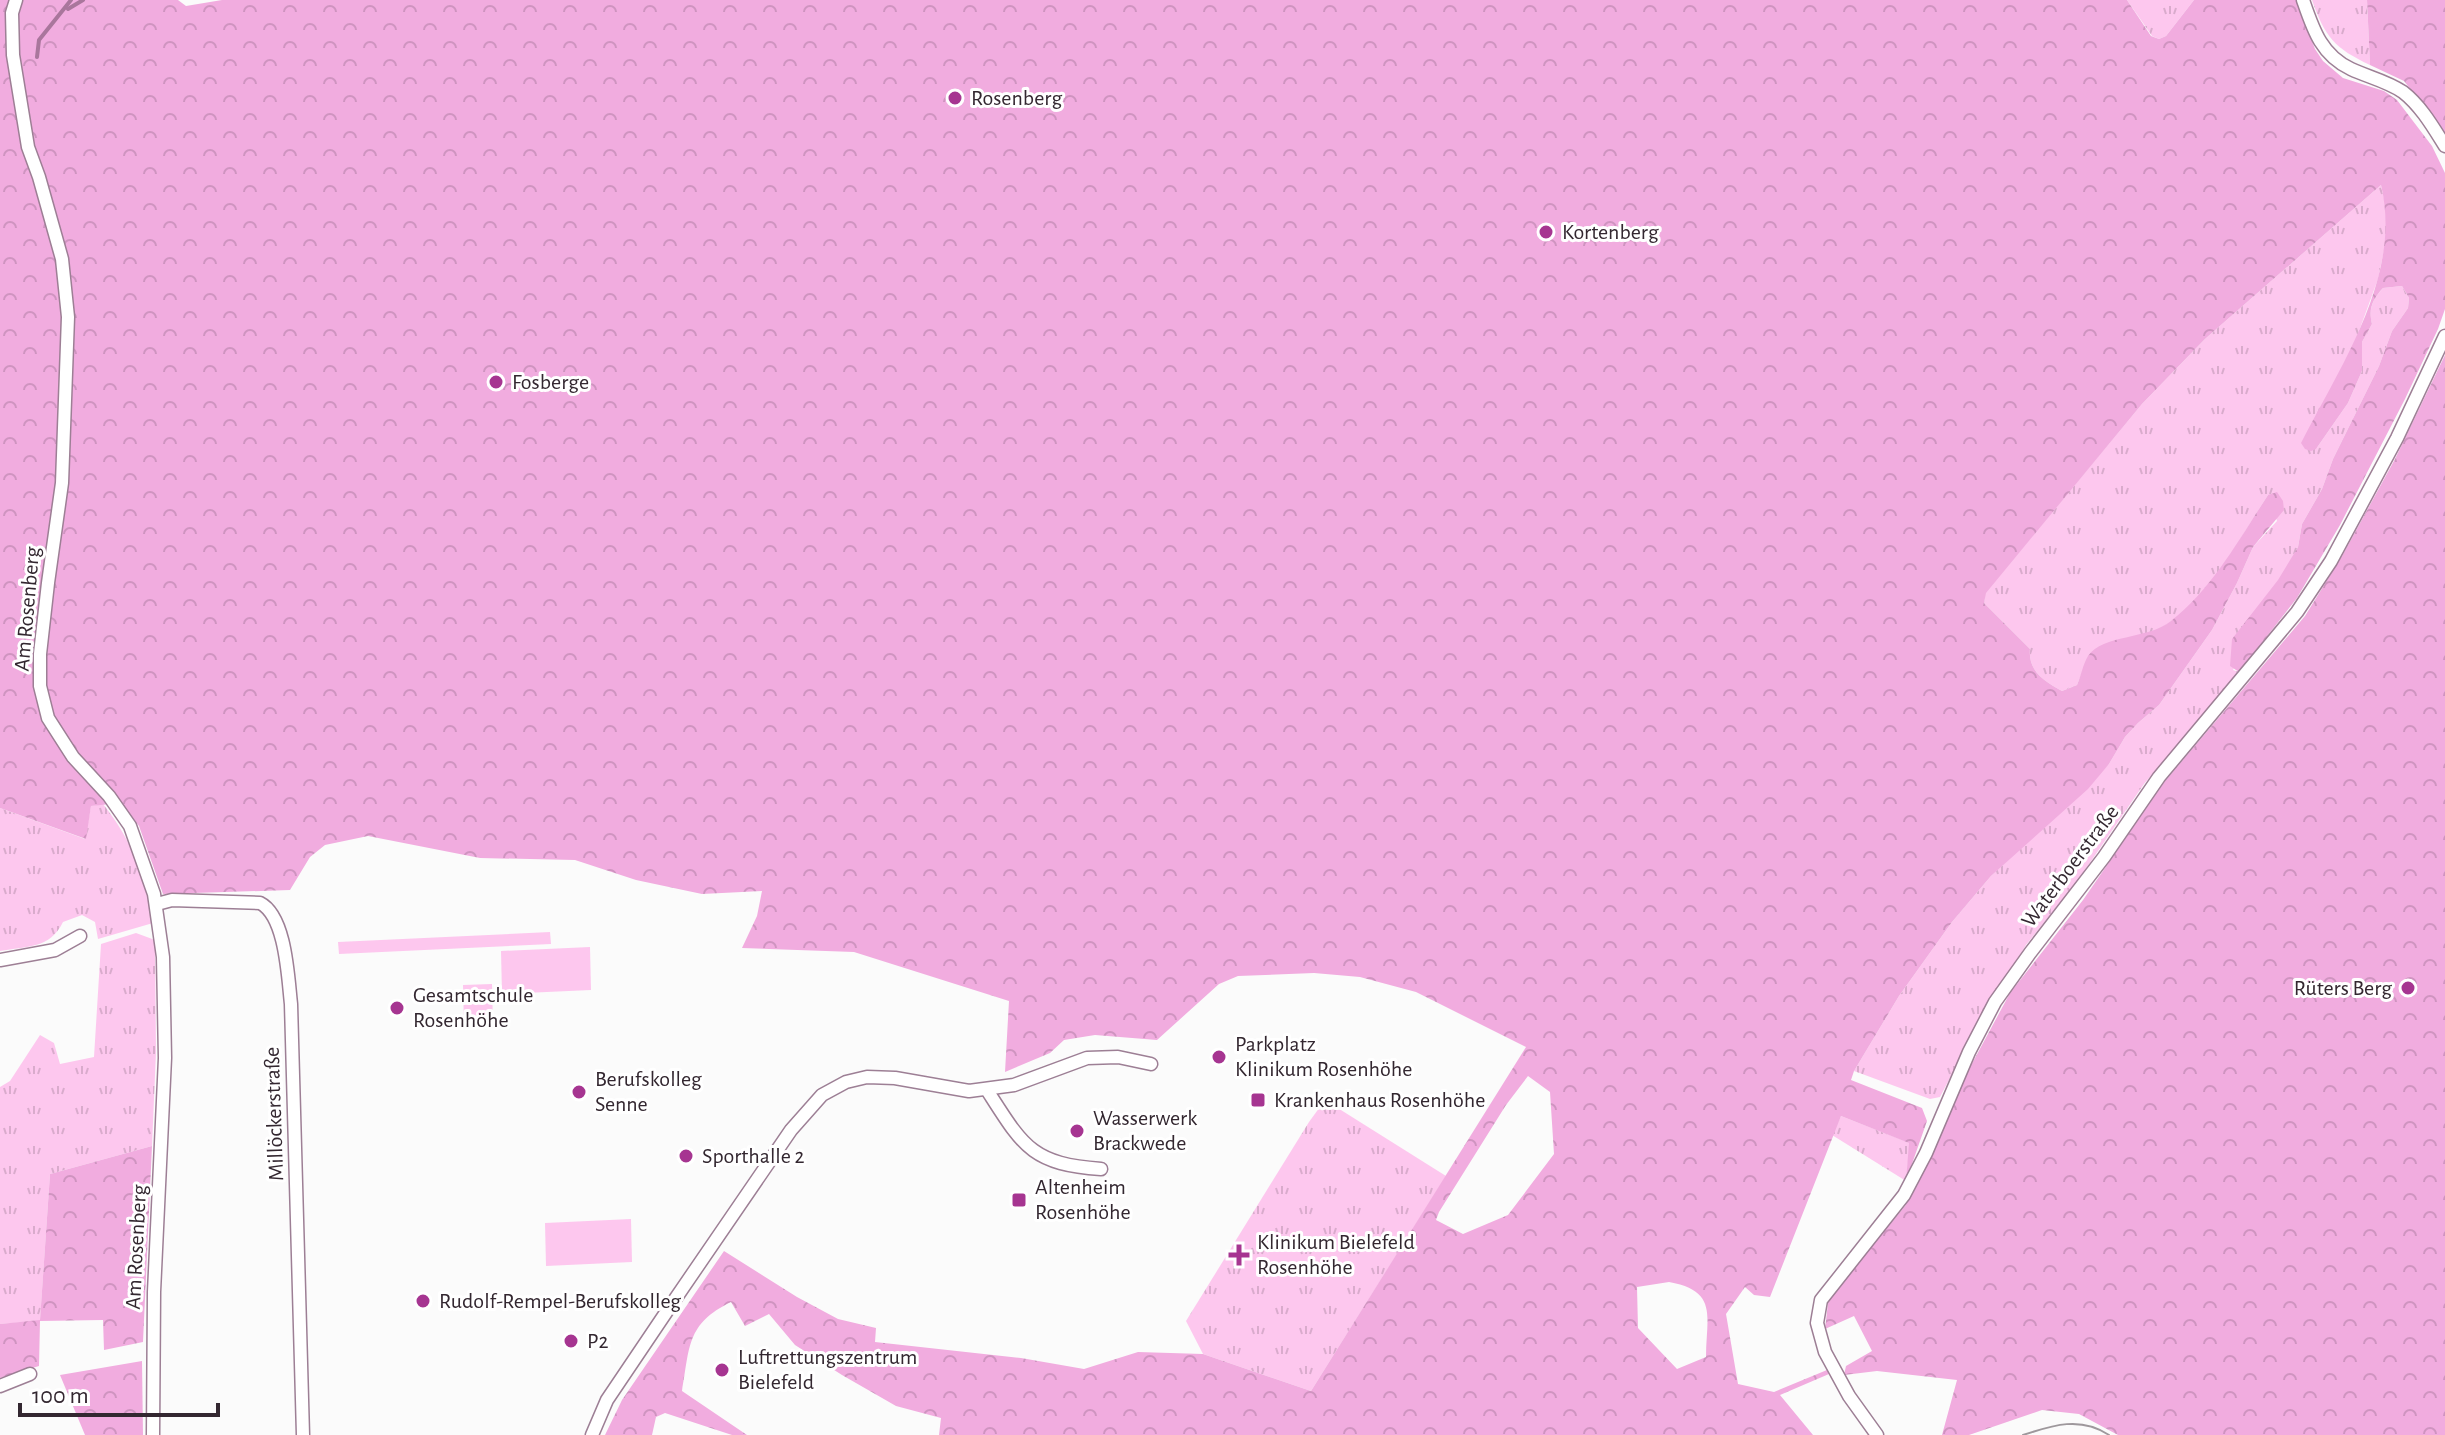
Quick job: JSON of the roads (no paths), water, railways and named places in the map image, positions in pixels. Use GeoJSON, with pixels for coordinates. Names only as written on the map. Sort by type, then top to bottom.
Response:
{"type":"FeatureCollection","features":[{"type":"Feature","properties":{"kind":"street","name":"Am Rosenberg"},"geometry":{"type":"LineString","coordinates":[[16,0],[12,13],[13,55],[28,147],[62,259],[68,317],[62,483],[44,611],[40,686],[48,718],[73,757],[109,796],[130,826],[157,904],[163,957],[165,1058],[154,1264],[153,1435]]}},
{"type":"Feature","properties":{"kind":"street"},"geometry":{"type":"LineString","coordinates":[[2303,0],[2317,39],[2328,54],[2351,69],[2402,92],[2431,124],[2445,146]]}},
{"type":"Feature","properties":{"kind":"street","name":"Waterboerstraße"},"geometry":{"type":"LineString","coordinates":[[1877,1435],[1849,1396],[1825,1352],[1817,1323],[1821,1300],[1904,1195],[1926,1153],[1975,1040],[2004,990],[2104,857],[2159,777],[2297,612],[2331,561],[2397,438],[2445,336]]}},
{"type":"Feature","properties":{"kind":"street","name":"Millöckerstraße"},"geometry":{"type":"LineString","coordinates":[[157,904],[172,900],[260,903],[269,911],[284,948],[291,1004],[303,1435]]}},
{"type":"Feature","properties":{"kind":"street"},"geometry":{"type":"LineString","coordinates":[[0,960],[55,950],[80,936]]}},
{"type":"Feature","properties":{"kind":"street"},"geometry":{"type":"LineString","coordinates":[[592,1435],[615,1387],[791,1130],[818,1098],[846,1082],[867,1077],[895,1078],[955,1089],[987,1090],[1014,1085],[1080,1059],[1118,1057],[1151,1064]]}},
{"type":"Feature","properties":{"kind":"street"},"geometry":{"type":"LineString","coordinates":[[987,1090],[1010,1127],[1037,1155],[1066,1166],[1101,1169]]}},
{"type":"Feature","properties":{"kind":"street"},"geometry":{"type":"LineString","coordinates":[[0,1386],[30,1374]]}},
{"type":"Feature","properties":{"kind":"waterway"},"geometry":{"type":"LineString","coordinates":[[37,57],[39,40],[71,0]]}},
{"type":"Feature","properties":{"kind":"waterway"},"geometry":{"type":"LineString","coordinates":[[68,9],[83,0]]}},
{"type":"Feature","properties":{"kind":"tram line"},"geometry":{"type":"LineString","coordinates":[[2023,1435],[2067,1424],[2088,1426],[2109,1435]]}},
{"type":"Feature","properties":{"kind":"place","name":"Rosenberg"},"geometry":{"type":"Point","coordinates":[955,98]}},
{"type":"Feature","properties":{"kind":"place","name":"Kortenberg"},"geometry":{"type":"Point","coordinates":[1546,232]}},
{"type":"Feature","properties":{"kind":"place","name":"Fosberge"},"geometry":{"type":"Point","coordinates":[496,382]}},
{"type":"Feature","properties":{"kind":"place","name":"Rüters Berg"},"geometry":{"type":"Point","coordinates":[2408,988]}},
{"type":"Feature","properties":{"kind":"place","name":"Gesamtschule Rosenhöhe"},"geometry":{"type":"Point","coordinates":[397,1008]}},
{"type":"Feature","properties":{"kind":"place","name":"Parkplatz Klinikum Rosenhöhe"},"geometry":{"type":"Point","coordinates":[1219,1057]}},
{"type":"Feature","properties":{"kind":"place","name":"Berufskolleg Senne"},"geometry":{"type":"Point","coordinates":[579,1092]}},
{"type":"Feature","properties":{"kind":"place","name":"Krankenhaus Rosenhöhe"},"geometry":{"type":"Point","coordinates":[1258,1100]}},
{"type":"Feature","properties":{"kind":"place","name":"Wasserwerk Brackwede"},"geometry":{"type":"Point","coordinates":[1077,1131]}},
{"type":"Feature","properties":{"kind":"place","name":"Sporthalle 2"},"geometry":{"type":"Point","coordinates":[686,1156]}},
{"type":"Feature","properties":{"kind":"place","name":"Altenheim Rosenhöhe"},"geometry":{"type":"Point","coordinates":[1019,1200]}},
{"type":"Feature","properties":{"kind":"place","name":"Klinikum Bielefeld Rosenhöhe"},"geometry":{"type":"Point","coordinates":[1239,1255]}},
{"type":"Feature","properties":{"kind":"place","name":"Rudolf-Rempel-Berufskolleg"},"geometry":{"type":"Point","coordinates":[423,1301]}},
{"type":"Feature","properties":{"kind":"place","name":"P2"},"geometry":{"type":"Point","coordinates":[571,1341]}},
{"type":"Feature","properties":{"kind":"place","name":"Luftrettungszentrum Bielefeld"},"geometry":{"type":"Point","coordinates":[722,1370]}}]}
